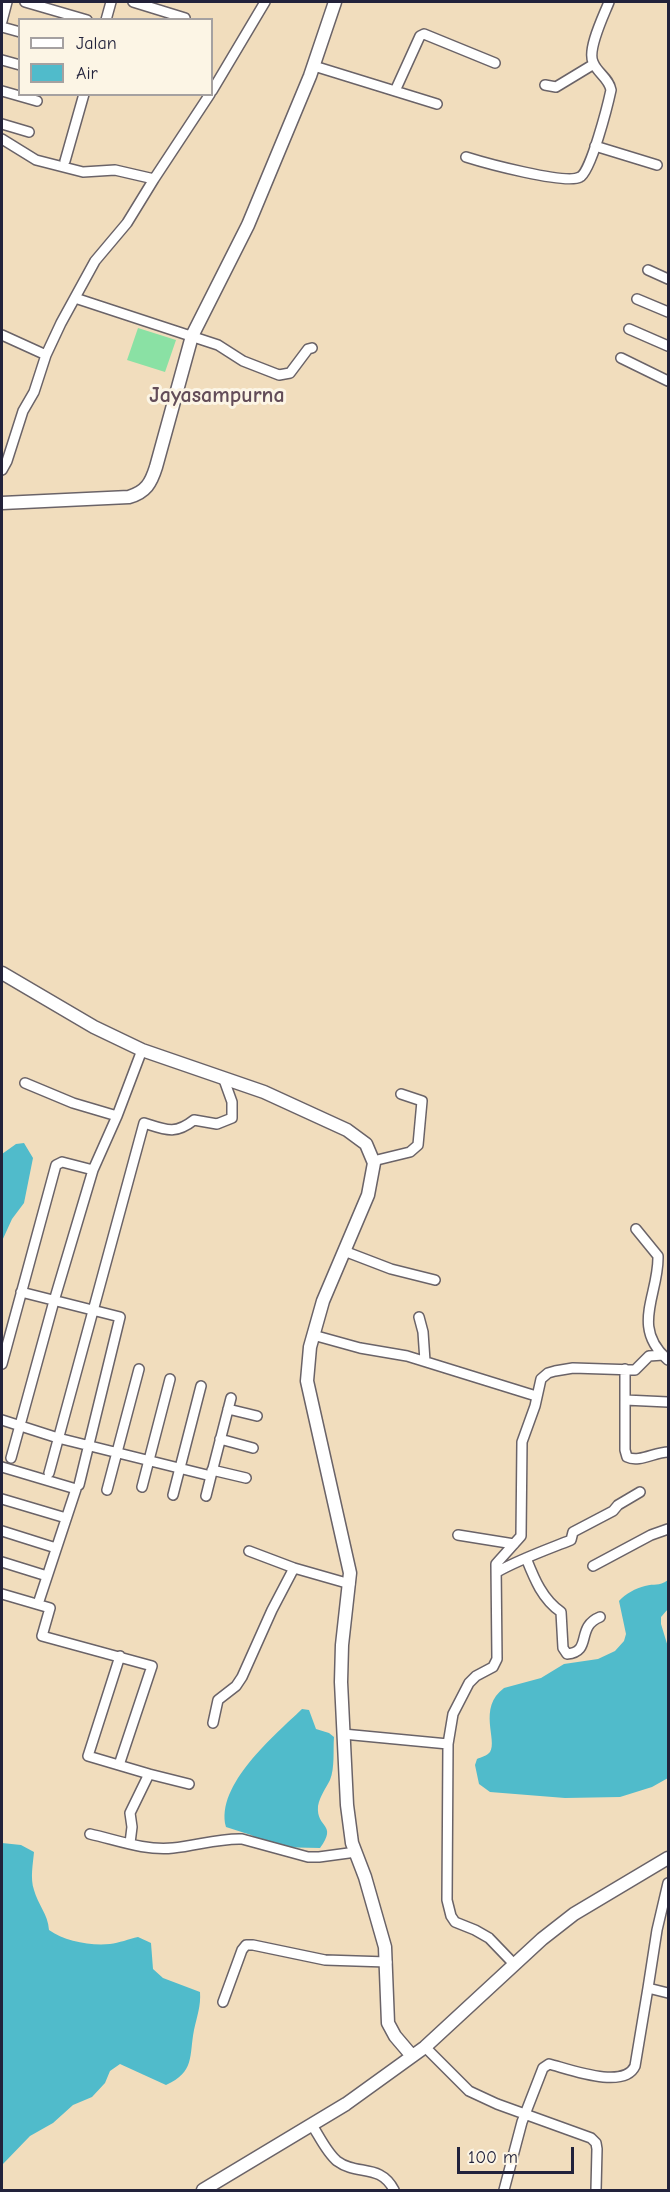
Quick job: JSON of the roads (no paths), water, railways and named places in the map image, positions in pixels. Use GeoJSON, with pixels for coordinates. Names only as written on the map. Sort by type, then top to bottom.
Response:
{"type":"FeatureCollection","features":[{"type":"Feature","properties":{"kind":"street"},"geometry":{"type":"LineString","coordinates":[[2,21],[7,2]]}},
{"type":"Feature","properties":{"kind":"street"},"geometry":{"type":"LineString","coordinates":[[25,2],[80,18]]}},
{"type":"Feature","properties":{"kind":"street"},"geometry":{"type":"LineString","coordinates":[[107,18],[111,2]]}},
{"type":"Feature","properties":{"kind":"street"},"geometry":{"type":"LineString","coordinates":[[133,2],[185,18]]}},
{"type":"Feature","properties":{"kind":"street"},"geometry":{"type":"LineString","coordinates":[[213,90],[264,2]]}},
{"type":"Feature","properties":{"kind":"street"},"geometry":{"type":"LineString","coordinates":[[2,504],[122,497],[144,491],[153,477],[192,336],[248,225],[314,66],[335,2]]}},
{"type":"Feature","properties":{"kind":"street"},"geometry":{"type":"LineString","coordinates":[[466,157],[534,175],[578,179],[586,171],[611,90],[608,82],[594,64],[591,50],[609,2]]}},
{"type":"Feature","properties":{"kind":"street"},"geometry":{"type":"LineString","coordinates":[[2,27],[18,31]]}},
{"type":"Feature","properties":{"kind":"street"},"geometry":{"type":"LineString","coordinates":[[395,91],[420,36],[424,34],[495,63]]}},
{"type":"Feature","properties":{"kind":"street"},"geometry":{"type":"LineString","coordinates":[[2,60],[18,64]]}},
{"type":"Feature","properties":{"kind":"street"},"geometry":{"type":"LineString","coordinates":[[545,85],[556,87],[594,64]]}},
{"type":"Feature","properties":{"kind":"street"},"geometry":{"type":"LineString","coordinates":[[314,66],[437,104]]}},
{"type":"Feature","properties":{"kind":"street"},"geometry":{"type":"LineString","coordinates":[[2,91],[18,96]]}},
{"type":"Feature","properties":{"kind":"street"},"geometry":{"type":"LineString","coordinates":[[20,96],[37,101]]}},
{"type":"Feature","properties":{"kind":"street"},"geometry":{"type":"LineString","coordinates":[[65,161],[83,96]]}},
{"type":"Feature","properties":{"kind":"street"},"geometry":{"type":"LineString","coordinates":[[2,470],[23,411],[34,392],[46,355],[95,261],[127,223],[209,96]]}},
{"type":"Feature","properties":{"kind":"street"},"geometry":{"type":"LineString","coordinates":[[2,124],[29,132]]}},
{"type":"Feature","properties":{"kind":"street"},"geometry":{"type":"LineString","coordinates":[[2,139],[36,160],[83,172],[115,170],[154,179]]}},
{"type":"Feature","properties":{"kind":"street"},"geometry":{"type":"LineString","coordinates":[[595,146],[657,165]]}},
{"type":"Feature","properties":{"kind":"street"},"geometry":{"type":"LineString","coordinates":[[648,270],[669,279]]}},
{"type":"Feature","properties":{"kind":"street"},"geometry":{"type":"LineString","coordinates":[[75,298],[218,345],[243,361],[279,375],[290,373],[308,349],[312,348]]}},
{"type":"Feature","properties":{"kind":"street"},"geometry":{"type":"LineString","coordinates":[[637,299],[669,312]]}},
{"type":"Feature","properties":{"kind":"street"},"geometry":{"type":"LineString","coordinates":[[629,329],[669,346]]}},
{"type":"Feature","properties":{"kind":"street"},"geometry":{"type":"LineString","coordinates":[[2,335],[46,355]]}},
{"type":"Feature","properties":{"kind":"street"},"geometry":{"type":"LineString","coordinates":[[621,358],[669,381]]}},
{"type":"Feature","properties":{"kind":"street"},"geometry":{"type":"LineString","coordinates":[[2,973],[94,1028],[142,1050],[264,1092],[354,1134],[366,1144],[373,1161],[368,1195],[326,1294],[312,1335],[307,1381],[349,1567],[350,1584],[341,1658],[346,1805],[352,1843],[380,1926],[387,1962],[388,2023],[395,2036],[412,2056]]}},
{"type":"Feature","properties":{"kind":"street"},"geometry":{"type":"LineString","coordinates":[[11,1458],[93,1170],[117,1116],[142,1050]]}},
{"type":"Feature","properties":{"kind":"street"},"geometry":{"type":"LineString","coordinates":[[49,1473],[144,1123],[172,1131],[185,1127],[194,1119],[217,1124],[232,1118],[232,1102],[223,1077]]}},
{"type":"Feature","properties":{"kind":"street"},"geometry":{"type":"LineString","coordinates":[[25,1083],[73,1103],[117,1116]]}},
{"type":"Feature","properties":{"kind":"street"},"geometry":{"type":"LineString","coordinates":[[373,1161],[410,1152],[418,1145],[423,1101],[401,1094]]}},
{"type":"Feature","properties":{"kind":"street"},"geometry":{"type":"LineString","coordinates":[[2,1364],[56,1165],[59,1162],[93,1170]]}},
{"type":"Feature","properties":{"kind":"street"},"geometry":{"type":"LineString","coordinates":[[636,1229],[658,1256],[647,1319],[649,1332],[666,1358]]}},
{"type":"Feature","properties":{"kind":"street"},"geometry":{"type":"LineString","coordinates":[[344,1251],[391,1269],[435,1280]]}},
{"type":"Feature","properties":{"kind":"street"},"geometry":{"type":"LineString","coordinates":[[21,1292],[120,1317],[79,1485]]}},
{"type":"Feature","properties":{"kind":"street"},"geometry":{"type":"LineString","coordinates":[[419,1317],[423,1332],[425,1361]]}},
{"type":"Feature","properties":{"kind":"street"},"geometry":{"type":"LineString","coordinates":[[312,1335],[360,1348],[425,1361],[537,1396]]}},
{"type":"Feature","properties":{"kind":"street"},"geometry":{"type":"LineString","coordinates":[[514,1964],[489,1938],[459,1925],[451,1916],[447,1900],[448,1744],[453,1714],[464,1690],[476,1676],[493,1667],[497,1659],[496,1564],[521,1536],[522,1442],[540,1379],[548,1373],[573,1368],[635,1370],[649,1356],[666,1358]]}},
{"type":"Feature","properties":{"kind":"street"},"geometry":{"type":"LineString","coordinates":[[108,1490],[139,1369]]}},
{"type":"Feature","properties":{"kind":"street"},"geometry":{"type":"LineString","coordinates":[[625,1369],[625,1450],[627,1457],[634,1459],[669,1452]]}},
{"type":"Feature","properties":{"kind":"street"},"geometry":{"type":"LineString","coordinates":[[142,1487],[170,1379]]}},
{"type":"Feature","properties":{"kind":"street"},"geometry":{"type":"LineString","coordinates":[[173,1495],[201,1386]]}},
{"type":"Feature","properties":{"kind":"street"},"geometry":{"type":"LineString","coordinates":[[206,1496],[231,1398]]}},
{"type":"Feature","properties":{"kind":"street"},"geometry":{"type":"LineString","coordinates":[[625,1400],[669,1402]]}},
{"type":"Feature","properties":{"kind":"street"},"geometry":{"type":"LineString","coordinates":[[228,1409],[257,1416]]}},
{"type":"Feature","properties":{"kind":"street"},"geometry":{"type":"LineString","coordinates":[[2,1420],[58,1438],[180,1468],[246,1478]]}},
{"type":"Feature","properties":{"kind":"street"},"geometry":{"type":"LineString","coordinates":[[220,1439],[254,1448]]}},
{"type":"Feature","properties":{"kind":"street"},"geometry":{"type":"LineString","coordinates":[[2,1467],[76,1489],[38,1604]]}},
{"type":"Feature","properties":{"kind":"street"},"geometry":{"type":"LineString","coordinates":[[497,1572],[519,1559],[571,1540],[573,1532],[613,1511],[618,1505],[640,1492]]}},
{"type":"Feature","properties":{"kind":"street"},"geometry":{"type":"LineString","coordinates":[[2,1499],[66,1518]]}},
{"type":"Feature","properties":{"kind":"street"},"geometry":{"type":"LineString","coordinates":[[593,1566],[651,1535],[669,1529]]}},
{"type":"Feature","properties":{"kind":"street"},"geometry":{"type":"LineString","coordinates":[[2,1531],[56,1548]]}},
{"type":"Feature","properties":{"kind":"street"},"geometry":{"type":"LineString","coordinates":[[458,1534],[514,1544]]}},
{"type":"Feature","properties":{"kind":"street"},"geometry":{"type":"LineString","coordinates":[[249,1551],[294,1568],[350,1584]]}},
{"type":"Feature","properties":{"kind":"street"},"geometry":{"type":"LineString","coordinates":[[526,1558],[542,1593],[561,1612],[563,1648],[567,1654],[575,1653],[582,1647],[587,1625],[600,1617]]}},
{"type":"Feature","properties":{"kind":"street"},"geometry":{"type":"LineString","coordinates":[[2,1562],[47,1576]]}},
{"type":"Feature","properties":{"kind":"street"},"geometry":{"type":"LineString","coordinates":[[213,1723],[218,1700],[236,1686],[242,1677],[294,1568]]}},
{"type":"Feature","properties":{"kind":"street"},"geometry":{"type":"LineString","coordinates":[[2,1594],[50,1608],[42,1636],[152,1665],[119,1766]]}},
{"type":"Feature","properties":{"kind":"street"},"geometry":{"type":"LineString","coordinates":[[120,1656],[88,1756],[189,1784]]}},
{"type":"Feature","properties":{"kind":"street"},"geometry":{"type":"LineString","coordinates":[[343,1734],[448,1744]]}},
{"type":"Feature","properties":{"kind":"street"},"geometry":{"type":"LineString","coordinates":[[130,1843],[132,1827],[130,1813],[148,1774]]}},
{"type":"Feature","properties":{"kind":"street"},"geometry":{"type":"LineString","coordinates":[[90,1834],[153,1848],[172,1848],[220,1840],[242,1839],[308,1857],[356,1852]]}},
{"type":"Feature","properties":{"kind":"street"},"geometry":{"type":"LineString","coordinates":[[203,2190],[346,2104],[425,2047],[542,1939],[574,1914],[669,1858]]}},
{"type":"Feature","properties":{"kind":"street"},"geometry":{"type":"LineString","coordinates":[[504,2190],[514,2149],[543,2068],[549,2064],[586,2074],[621,2077],[631,2073],[635,2066],[657,1930],[669,1883]]}},
{"type":"Feature","properties":{"kind":"street"},"geometry":{"type":"LineString","coordinates":[[223,2002],[242,1950],[246,1946],[253,1945],[326,1960],[387,1962]]}},
{"type":"Feature","properties":{"kind":"street"},"geometry":{"type":"LineString","coordinates":[[648,1988],[669,1993]]}},
{"type":"Feature","properties":{"kind":"street"},"geometry":{"type":"LineString","coordinates":[[425,2047],[469,2091],[497,2104],[591,2138],[596,2143],[597,2149],[596,2190]]}},
{"type":"Feature","properties":{"kind":"street"},"geometry":{"type":"LineString","coordinates":[[312,2125],[336,2160],[385,2177],[394,2190]]}},
{"type":"Feature","properties":{"kind":"water"},"geometry":{"type":"Polygon","coordinates":[[[24,1143],[33,1158],[24,1203],[12,1219],[2,1241],[2,1154],[16,1144],[24,1143]]]}},
{"type":"Feature","properties":{"kind":"water"},"geometry":{"type":"Polygon","coordinates":[[[668,1580],[668,1609],[661,1617],[661,1624],[668,1647],[668,1778],[652,1787],[620,1797],[565,1798],[490,1792],[479,1784],[475,1765],[477,1759],[489,1753],[492,1747],[490,1714],[496,1696],[504,1688],[541,1678],[564,1664],[598,1659],[615,1651],[624,1641],[626,1634],[619,1601],[638,1588],[668,1580]]]}},
{"type":"Feature","properties":{"kind":"water"},"geometry":{"type":"Polygon","coordinates":[[[302,1709],[309,1710],[316,1729],[334,1737],[332,1775],[318,1806],[318,1813],[327,1834],[320,1848],[274,1847],[251,1835],[226,1827],[225,1811],[229,1794],[250,1762],[302,1709]]]}},
{"type":"Feature","properties":{"kind":"water"},"geometry":{"type":"Polygon","coordinates":[[[2,1843],[21,1845],[34,1852],[33,1885],[47,1919],[49,1930],[70,1940],[94,1944],[113,1943],[138,1937],[151,1943],[153,1969],[163,1978],[200,1992],[200,1997],[191,2055],[182,2075],[166,2085],[120,2064],[110,2071],[105,2083],[92,2097],[73,2105],[53,2123],[30,2136],[2,2165],[2,1843]]]}},
{"type":"Feature","properties":{"kind":"district","name":"Jayasampurna"},"geometry":{"type":"Point","coordinates":[217,396]}}]}
